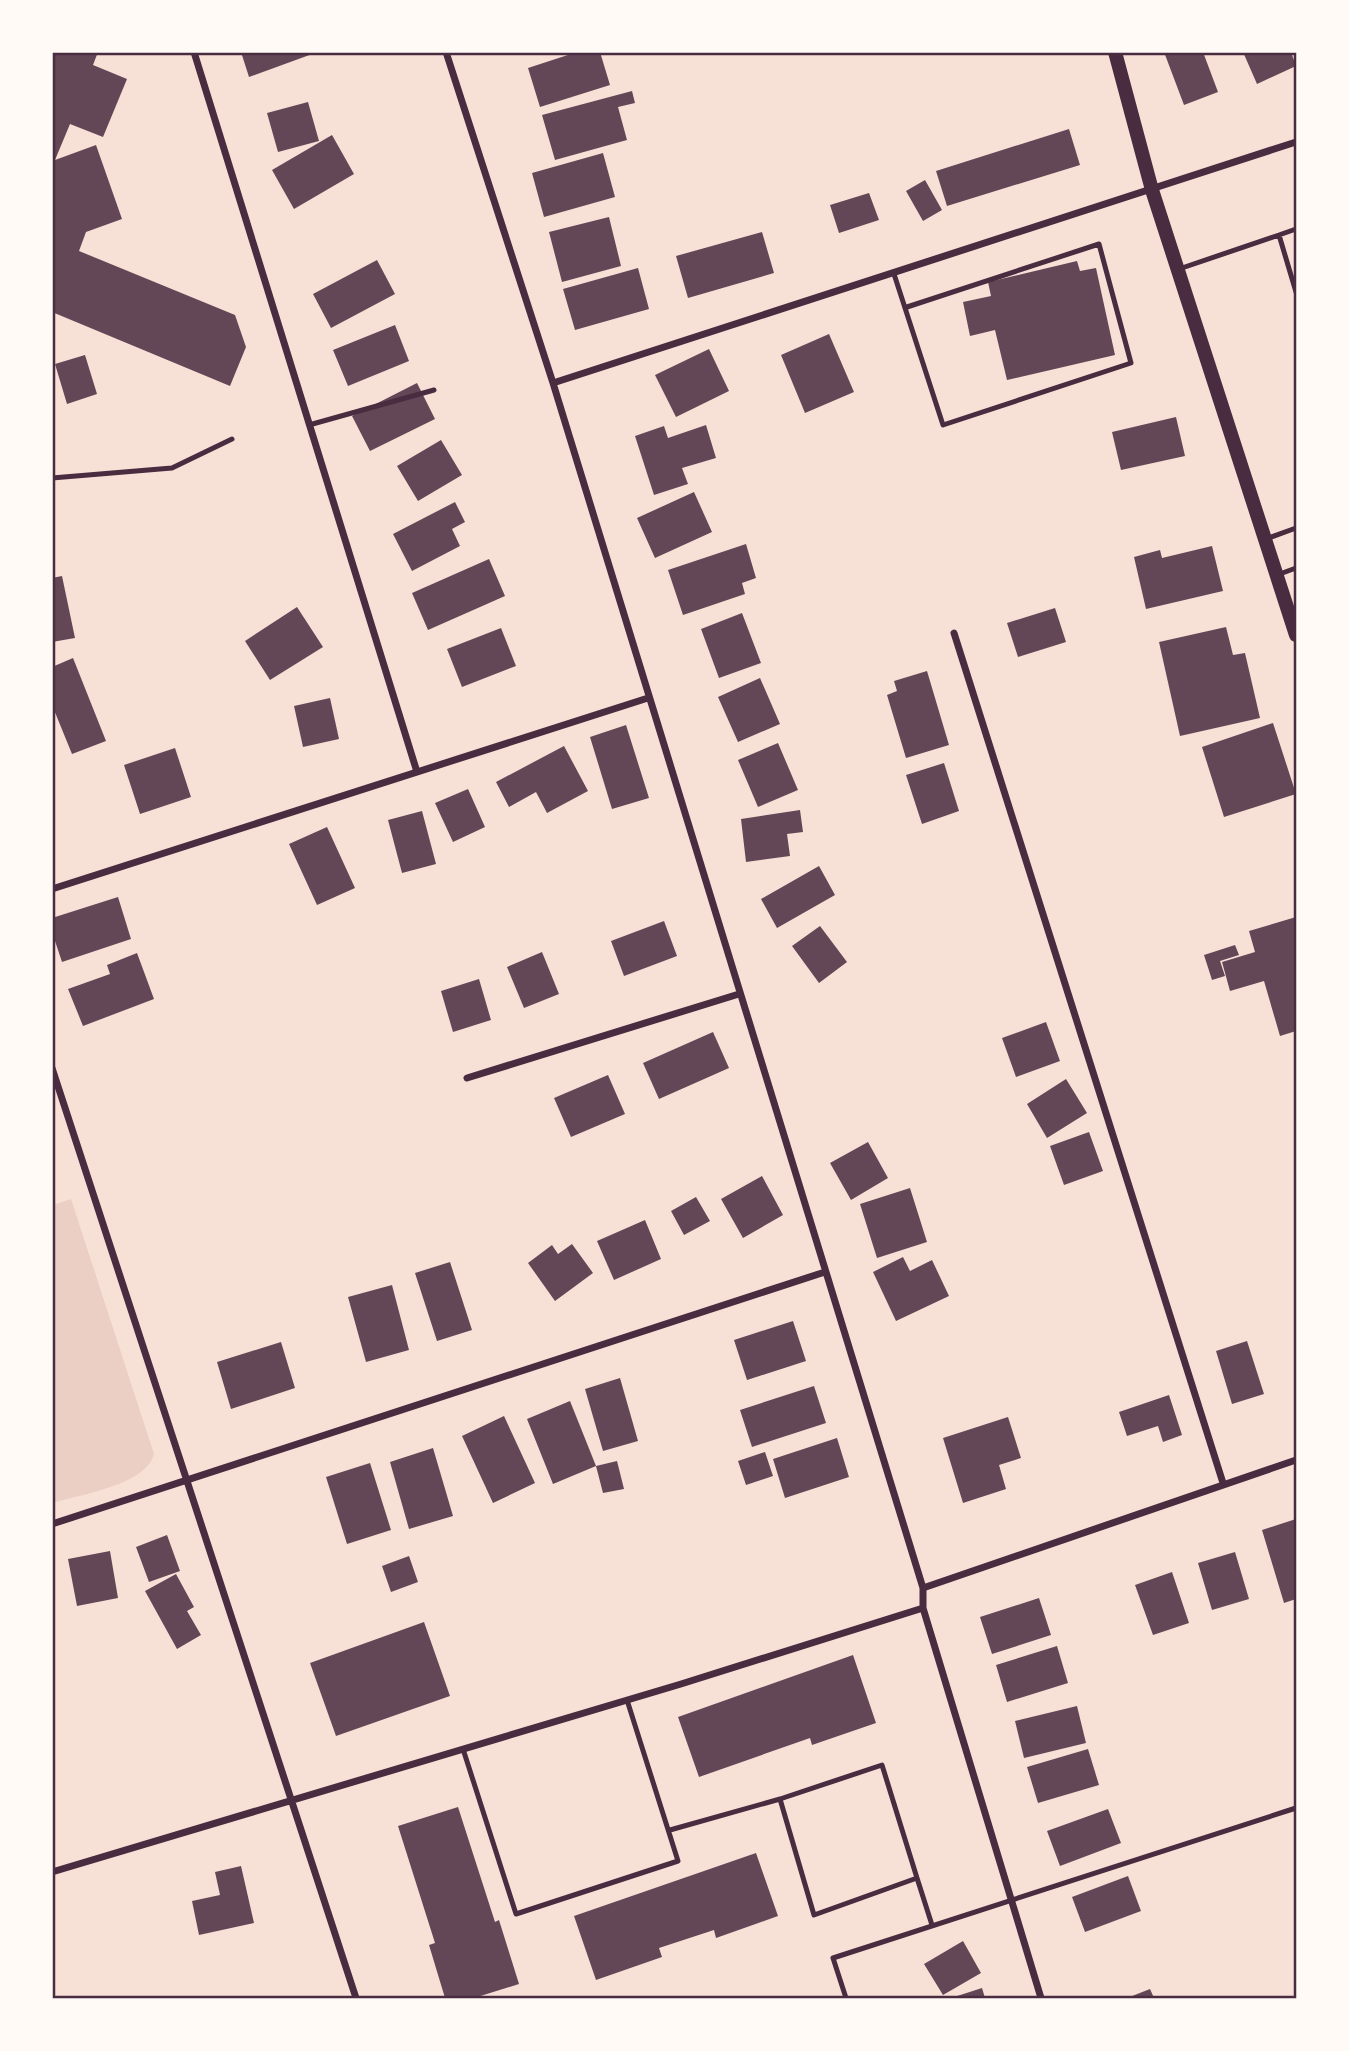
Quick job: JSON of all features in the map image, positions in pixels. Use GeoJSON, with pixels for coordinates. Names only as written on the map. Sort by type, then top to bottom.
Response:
{"type":"FeatureCollection","features":[{"type":"Feature","properties":{"kind":"main road"},"geometry":{"type":"LineString","coordinates":[[1115,52],[1152,190],[1297,635]]}},
{"type":"Feature","properties":{"kind":"street"},"geometry":{"type":"LineString","coordinates":[[194,52],[417,772]]}},
{"type":"Feature","properties":{"kind":"street"},"geometry":{"type":"LineString","coordinates":[[446,52],[553,383],[923,1588],[923,1608],[1009,1900],[1041,1998]]}},
{"type":"Feature","properties":{"kind":"street"},"geometry":{"type":"LineString","coordinates":[[553,383],[1297,142]]}},
{"type":"Feature","properties":{"kind":"street"},"geometry":{"type":"LineString","coordinates":[[954,633],[1223,1483]]}},
{"type":"Feature","properties":{"kind":"street"},"geometry":{"type":"LineString","coordinates":[[52,889],[648,698]]}},
{"type":"Feature","properties":{"kind":"street"},"geometry":{"type":"LineString","coordinates":[[467,1078],[739,994]]}},
{"type":"Feature","properties":{"kind":"street"},"geometry":{"type":"LineString","coordinates":[[52,1068],[356,1998]]}},
{"type":"Feature","properties":{"kind":"street"},"geometry":{"type":"LineString","coordinates":[[52,1524],[825,1272]]}},
{"type":"Feature","properties":{"kind":"street"},"geometry":{"type":"LineString","coordinates":[[923,1588],[1223,1483],[1297,1460]]}},
{"type":"Feature","properties":{"kind":"street"},"geometry":{"type":"LineString","coordinates":[[52,1872],[627,1700],[923,1608]]}},
{"type":"Feature","properties":{"kind":"lane"},"geometry":{"type":"LineString","coordinates":[[1179,269],[1297,229]]}},
{"type":"Feature","properties":{"kind":"lane"},"geometry":{"type":"LineString","coordinates":[[1279,235],[1297,292]]}},
{"type":"Feature","properties":{"kind":"lane"},"geometry":{"type":"LineString","coordinates":[[894,274],[907,307],[943,425],[1131,363],[1098,244],[907,307]]}},
{"type":"Feature","properties":{"kind":"lane"},"geometry":{"type":"LineString","coordinates":[[309,425],[434,390]]}},
{"type":"Feature","properties":{"kind":"lane"},"geometry":{"type":"LineString","coordinates":[[52,478],[172,468],[232,439]]}},
{"type":"Feature","properties":{"kind":"lane"},"geometry":{"type":"LineString","coordinates":[[1266,539],[1297,528]]}},
{"type":"Feature","properties":{"kind":"lane"},"geometry":{"type":"LineString","coordinates":[[1277,575],[1297,568]]}},
{"type":"Feature","properties":{"kind":"lane"},"geometry":{"type":"LineString","coordinates":[[463,1749],[516,1914],[678,1861],[627,1700]]}},
{"type":"Feature","properties":{"kind":"lane"},"geometry":{"type":"LineString","coordinates":[[670,1830],[780,1799],[882,1765],[932,1925]]}},
{"type":"Feature","properties":{"kind":"lane"},"geometry":{"type":"LineString","coordinates":[[780,1799],[814,1915],[917,1878]]}},
{"type":"Feature","properties":{"kind":"lane"},"geometry":{"type":"LineString","coordinates":[[846,1998],[834,1958],[1297,1808]]}},
{"type":"Feature","properties":{"kind":"shaded area"},"geometry":{"type":"Polygon","coordinates":[[[71,1199],[154,1454],[149,1465],[126,1481],[53,1503],[53,1205],[71,1199]]]}},
{"type":"Feature","properties":{"kind":"building"},"geometry":{"type":"Polygon","coordinates":[[[52,52],[98,52],[93,65],[127,79],[103,137],[70,124],[55,160],[96,145],[122,219],[86,232],[79,251],[235,315],[246,347],[230,386],[52,312],[52,52]]]}},
{"type":"Feature","properties":{"kind":"building"},"geometry":{"type":"Polygon","coordinates":[[[241,52],[315,52],[315,53],[249,77],[241,52]]]}},
{"type":"Feature","properties":{"kind":"building"},"geometry":{"type":"Polygon","coordinates":[[[577,52],[600,52],[610,85],[540,107],[528,68],[577,52]]]}},
{"type":"Feature","properties":{"kind":"building"},"geometry":{"type":"Polygon","coordinates":[[[1164,52],[1203,52],[1218,92],[1184,105],[1164,52]]]}},
{"type":"Feature","properties":{"kind":"building"},"geometry":{"type":"Polygon","coordinates":[[[1243,52],[1291,52],[1296,66],[1257,84],[1243,52]]]}},
{"type":"Feature","properties":{"kind":"building"},"geometry":{"type":"Polygon","coordinates":[[[632,91],[635,103],[618,107],[627,140],[555,160],[542,115],[632,91]]]}},
{"type":"Feature","properties":{"kind":"building"},"geometry":{"type":"Polygon","coordinates":[[[308,102],[319,141],[278,152],[267,113],[308,102]]]}},
{"type":"Feature","properties":{"kind":"building"},"geometry":{"type":"Polygon","coordinates":[[[1069,129],[1080,165],[947,206],[936,171],[1069,129]]]}},
{"type":"Feature","properties":{"kind":"building"},"geometry":{"type":"Polygon","coordinates":[[[332,135],[354,174],[294,209],[272,170],[332,135]]]}},
{"type":"Feature","properties":{"kind":"building"},"geometry":{"type":"Polygon","coordinates":[[[603,153],[615,197],[544,217],[532,173],[603,153]]]}},
{"type":"Feature","properties":{"kind":"building"},"geometry":{"type":"Polygon","coordinates":[[[925,180],[942,210],[923,221],[906,191],[925,180]]]}},
{"type":"Feature","properties":{"kind":"building"},"geometry":{"type":"Polygon","coordinates":[[[869,193],[879,220],[839,233],[830,205],[869,193]]]}},
{"type":"Feature","properties":{"kind":"building"},"geometry":{"type":"Polygon","coordinates":[[[609,217],[621,266],[562,282],[549,232],[609,217]]]}},
{"type":"Feature","properties":{"kind":"building"},"geometry":{"type":"Polygon","coordinates":[[[762,232],[774,273],[688,298],[676,256],[762,232]]]}},
{"type":"Feature","properties":{"kind":"building"},"geometry":{"type":"Polygon","coordinates":[[[377,260],[395,294],[331,328],[313,294],[377,260]]]}},
{"type":"Feature","properties":{"kind":"building"},"geometry":{"type":"Polygon","coordinates":[[[1077,261],[1080,271],[1096,268],[1115,355],[1007,380],[995,330],[970,336],[963,302],[991,296],[988,282],[1077,261]]]}},
{"type":"Feature","properties":{"kind":"building"},"geometry":{"type":"Polygon","coordinates":[[[638,268],[649,309],[575,330],[563,289],[638,268]]]}},
{"type":"Feature","properties":{"kind":"building"},"geometry":{"type":"Polygon","coordinates":[[[395,325],[409,361],[348,386],[333,350],[395,325]]]}},
{"type":"Feature","properties":{"kind":"building"},"geometry":{"type":"Polygon","coordinates":[[[829,334],[854,392],[805,413],[781,355],[829,334]]]}},
{"type":"Feature","properties":{"kind":"building"},"geometry":{"type":"Polygon","coordinates":[[[709,349],[729,391],[676,417],[655,375],[709,349]]]}},
{"type":"Feature","properties":{"kind":"building"},"geometry":{"type":"Polygon","coordinates":[[[85,355],[97,394],[67,404],[55,364],[85,355]]]}},
{"type":"Feature","properties":{"kind":"building"},"geometry":{"type":"Polygon","coordinates":[[[417,383],[435,419],[370,451],[352,416],[417,383]]]}},
{"type":"Feature","properties":{"kind":"building"},"geometry":{"type":"Polygon","coordinates":[[[1176,417],[1185,456],[1121,470],[1112,432],[1176,417]]]}},
{"type":"Feature","properties":{"kind":"building"},"geometry":{"type":"Polygon","coordinates":[[[706,425],[716,458],[682,468],[688,484],[654,495],[635,436],[664,426],[668,438],[706,425]]]}},
{"type":"Feature","properties":{"kind":"building"},"geometry":{"type":"Polygon","coordinates":[[[441,440],[462,475],[418,501],[397,466],[441,440]]]}},
{"type":"Feature","properties":{"kind":"building"},"geometry":{"type":"Polygon","coordinates":[[[694,492],[712,532],[655,558],[637,518],[694,492]]]}},
{"type":"Feature","properties":{"kind":"building"},"geometry":{"type":"Polygon","coordinates":[[[455,502],[465,522],[452,529],[460,546],[412,571],[393,534],[455,502]]]}},
{"type":"Feature","properties":{"kind":"building"},"geometry":{"type":"Polygon","coordinates":[[[746,544],[756,578],[742,583],[745,594],[683,615],[668,570],[746,544]]]}},
{"type":"Feature","properties":{"kind":"building"},"geometry":{"type":"Polygon","coordinates":[[[1212,546],[1223,591],[1146,609],[1134,557],[1160,550],[1162,558],[1212,546]]]}},
{"type":"Feature","properties":{"kind":"building"},"geometry":{"type":"Polygon","coordinates":[[[489,559],[505,596],[428,630],[412,593],[489,559]]]}},
{"type":"Feature","properties":{"kind":"building"},"geometry":{"type":"Polygon","coordinates":[[[62,576],[75,638],[52,642],[52,578],[62,576]]]}},
{"type":"Feature","properties":{"kind":"building"},"geometry":{"type":"Polygon","coordinates":[[[297,607],[323,647],[270,680],[245,641],[297,607]]]}},
{"type":"Feature","properties":{"kind":"building"},"geometry":{"type":"Polygon","coordinates":[[[1055,608],[1066,642],[1018,657],[1007,623],[1055,608]]]}},
{"type":"Feature","properties":{"kind":"building"},"geometry":{"type":"Polygon","coordinates":[[[742,613],[761,663],[719,678],[701,629],[742,613]]]}},
{"type":"Feature","properties":{"kind":"building"},"geometry":{"type":"Polygon","coordinates":[[[1226,627],[1233,655],[1245,653],[1260,718],[1180,736],[1159,642],[1226,627]]]}},
{"type":"Feature","properties":{"kind":"building"},"geometry":{"type":"Polygon","coordinates":[[[501,628],[516,666],[462,687],[447,649],[501,628]]]}},
{"type":"Feature","properties":{"kind":"building"},"geometry":{"type":"Polygon","coordinates":[[[73,658],[106,741],[72,754],[52,705],[52,667],[73,658]]]}},
{"type":"Feature","properties":{"kind":"building"},"geometry":{"type":"Polygon","coordinates":[[[927,671],[949,745],[906,758],[887,695],[897,691],[894,681],[927,671]]]}},
{"type":"Feature","properties":{"kind":"building"},"geometry":{"type":"Polygon","coordinates":[[[760,678],[780,724],[738,742],[718,697],[760,678]]]}},
{"type":"Feature","properties":{"kind":"building"},"geometry":{"type":"Polygon","coordinates":[[[330,698],[339,739],[303,747],[294,706],[330,698]]]}},
{"type":"Feature","properties":{"kind":"building"},"geometry":{"type":"Polygon","coordinates":[[[1273,723],[1296,794],[1224,817],[1202,747],[1273,723]]]}},
{"type":"Feature","properties":{"kind":"building"},"geometry":{"type":"Polygon","coordinates":[[[626,725],[649,798],[612,809],[590,737],[626,725]]]}},
{"type":"Feature","properties":{"kind":"building"},"geometry":{"type":"Polygon","coordinates":[[[778,743],[798,790],[758,807],[738,760],[778,743]]]}},
{"type":"Feature","properties":{"kind":"building"},"geometry":{"type":"Polygon","coordinates":[[[564,746],[588,791],[547,813],[536,792],[509,807],[496,782],[564,746]]]}},
{"type":"Feature","properties":{"kind":"building"},"geometry":{"type":"Polygon","coordinates":[[[175,748],[191,797],[140,814],[124,765],[175,748]]]}},
{"type":"Feature","properties":{"kind":"building"},"geometry":{"type":"Polygon","coordinates":[[[944,763],[959,811],[922,824],[906,775],[944,763]]]}},
{"type":"Feature","properties":{"kind":"building"},"geometry":{"type":"Polygon","coordinates":[[[468,789],[485,827],[453,842],[435,803],[468,789]]]}},
{"type":"Feature","properties":{"kind":"building"},"geometry":{"type":"Polygon","coordinates":[[[800,810],[803,832],[787,834],[790,856],[746,862],[741,819],[800,810]]]}},
{"type":"Feature","properties":{"kind":"building"},"geometry":{"type":"Polygon","coordinates":[[[422,811],[436,864],[402,873],[388,820],[422,811]]]}},
{"type":"Feature","properties":{"kind":"building"},"geometry":{"type":"Polygon","coordinates":[[[327,827],[355,888],[317,905],[289,844],[327,827]]]}},
{"type":"Feature","properties":{"kind":"building"},"geometry":{"type":"Polygon","coordinates":[[[819,866],[835,895],[777,928],[761,899],[819,866]]]}},
{"type":"Feature","properties":{"kind":"building"},"geometry":{"type":"Polygon","coordinates":[[[118,897],[131,939],[62,962],[52,932],[52,918],[118,897]]]}},
{"type":"Feature","properties":{"kind":"building"},"geometry":{"type":"Polygon","coordinates":[[[1296,917],[1296,1031],[1280,1036],[1264,981],[1230,991],[1222,962],[1255,952],[1249,931],[1296,917]]]}},
{"type":"Feature","properties":{"kind":"building"},"geometry":{"type":"Polygon","coordinates":[[[664,921],[677,956],[624,976],[611,941],[664,921]]]}},
{"type":"Feature","properties":{"kind":"building"},"geometry":{"type":"Polygon","coordinates":[[[820,926],[847,962],[819,983],[792,946],[820,926]]]}},
{"type":"Feature","properties":{"kind":"building"},"geometry":{"type":"Polygon","coordinates":[[[1235,945],[1239,955],[1220,961],[1225,976],[1212,980],[1204,955],[1235,945]]]}},
{"type":"Feature","properties":{"kind":"building"},"geometry":{"type":"Polygon","coordinates":[[[542,952],[559,994],[524,1008],[507,967],[542,952]]]}},
{"type":"Feature","properties":{"kind":"building"},"geometry":{"type":"Polygon","coordinates":[[[137,953],[154,999],[83,1026],[68,989],[110,974],[107,965],[137,953]]]}},
{"type":"Feature","properties":{"kind":"building"},"geometry":{"type":"Polygon","coordinates":[[[479,979],[491,1020],[453,1032],[441,991],[479,979]]]}},
{"type":"Feature","properties":{"kind":"building"},"geometry":{"type":"Polygon","coordinates":[[[1046,1022],[1060,1061],[1016,1077],[1002,1038],[1046,1022]]]}},
{"type":"Feature","properties":{"kind":"building"},"geometry":{"type":"Polygon","coordinates":[[[713,1032],[729,1068],[659,1099],[643,1063],[713,1032]]]}},
{"type":"Feature","properties":{"kind":"building"},"geometry":{"type":"Polygon","coordinates":[[[608,1075],[625,1114],[571,1137],[554,1098],[608,1075]]]}},
{"type":"Feature","properties":{"kind":"building"},"geometry":{"type":"Polygon","coordinates":[[[1066,1079],[1087,1113],[1047,1138],[1027,1104],[1066,1079]]]}},
{"type":"Feature","properties":{"kind":"building"},"geometry":{"type":"Polygon","coordinates":[[[1089,1132],[1103,1171],[1064,1185],[1050,1146],[1089,1132]]]}},
{"type":"Feature","properties":{"kind":"building"},"geometry":{"type":"Polygon","coordinates":[[[868,1142],[888,1178],[851,1200],[830,1163],[868,1142]]]}},
{"type":"Feature","properties":{"kind":"building"},"geometry":{"type":"Polygon","coordinates":[[[762,1176],[783,1215],[743,1238],[721,1199],[762,1176]]]}},
{"type":"Feature","properties":{"kind":"building"},"geometry":{"type":"Polygon","coordinates":[[[910,1188],[927,1242],[877,1258],[860,1204],[910,1188]]]}},
{"type":"Feature","properties":{"kind":"building"},"geometry":{"type":"Polygon","coordinates":[[[696,1197],[710,1221],[684,1235],[671,1211],[696,1197]]]}},
{"type":"Feature","properties":{"kind":"building"},"geometry":{"type":"Polygon","coordinates":[[[645,1220],[661,1259],[614,1280],[597,1241],[645,1220]]]}},
{"type":"Feature","properties":{"kind":"building"},"geometry":{"type":"Polygon","coordinates":[[[572,1244],[593,1273],[555,1301],[528,1263],[552,1245],[558,1254],[572,1244]]]}},
{"type":"Feature","properties":{"kind":"building"},"geometry":{"type":"Polygon","coordinates":[[[903,1257],[910,1271],[932,1260],[949,1296],[896,1321],[873,1272],[903,1257]]]}},
{"type":"Feature","properties":{"kind":"building"},"geometry":{"type":"Polygon","coordinates":[[[450,1262],[472,1330],[437,1341],[415,1273],[450,1262]]]}},
{"type":"Feature","properties":{"kind":"building"},"geometry":{"type":"Polygon","coordinates":[[[392,1285],[409,1350],[366,1362],[348,1297],[392,1285]]]}},
{"type":"Feature","properties":{"kind":"building"},"geometry":{"type":"Polygon","coordinates":[[[793,1321],[806,1361],[747,1380],[734,1340],[793,1321]]]}},
{"type":"Feature","properties":{"kind":"building"},"geometry":{"type":"Polygon","coordinates":[[[1247,1341],[1264,1394],[1232,1404],[1216,1351],[1247,1341]]]}},
{"type":"Feature","properties":{"kind":"building"},"geometry":{"type":"Polygon","coordinates":[[[281,1342],[295,1388],[231,1409],[217,1362],[281,1342]]]}},
{"type":"Feature","properties":{"kind":"building"},"geometry":{"type":"Polygon","coordinates":[[[620,1378],[638,1441],[603,1451],[585,1389],[620,1378]]]}},
{"type":"Feature","properties":{"kind":"building"},"geometry":{"type":"Polygon","coordinates":[[[814,1386],[826,1423],[752,1447],[740,1410],[814,1386]]]}},
{"type":"Feature","properties":{"kind":"building"},"geometry":{"type":"Polygon","coordinates":[[[1169,1395],[1182,1435],[1163,1442],[1158,1426],[1127,1436],[1119,1412],[1169,1395]]]}},
{"type":"Feature","properties":{"kind":"building"},"geometry":{"type":"Polygon","coordinates":[[[570,1401],[596,1466],[553,1484],[527,1419],[570,1401]]]}},
{"type":"Feature","properties":{"kind":"building"},"geometry":{"type":"Polygon","coordinates":[[[504,1416],[535,1483],[493,1503],[462,1436],[504,1416]]]}},
{"type":"Feature","properties":{"kind":"building"},"geometry":{"type":"Polygon","coordinates":[[[1008,1417],[1021,1458],[999,1465],[1006,1489],[963,1503],[943,1438],[1008,1417]]]}},
{"type":"Feature","properties":{"kind":"building"},"geometry":{"type":"Polygon","coordinates":[[[837,1438],[849,1477],[785,1498],[773,1459],[837,1438]]]}},
{"type":"Feature","properties":{"kind":"building"},"geometry":{"type":"Polygon","coordinates":[[[433,1448],[453,1516],[409,1529],[390,1462],[433,1448]]]}},
{"type":"Feature","properties":{"kind":"building"},"geometry":{"type":"Polygon","coordinates":[[[765,1452],[773,1476],[746,1485],[738,1461],[765,1452]]]}},
{"type":"Feature","properties":{"kind":"building"},"geometry":{"type":"Polygon","coordinates":[[[617,1461],[624,1489],[603,1493],[596,1466],[617,1461]]]}},
{"type":"Feature","properties":{"kind":"building"},"geometry":{"type":"Polygon","coordinates":[[[370,1463],[391,1530],[347,1544],[326,1477],[370,1463]]]}},
{"type":"Feature","properties":{"kind":"building"},"geometry":{"type":"Polygon","coordinates":[[[1296,1519],[1296,1599],[1284,1603],[1262,1530],[1296,1519]]]}},
{"type":"Feature","properties":{"kind":"building"},"geometry":{"type":"Polygon","coordinates":[[[167,1535],[180,1571],[149,1582],[136,1547],[167,1535]]]}},
{"type":"Feature","properties":{"kind":"building"},"geometry":{"type":"Polygon","coordinates":[[[110,1551],[118,1598],[77,1606],[68,1559],[110,1551]]]}},
{"type":"Feature","properties":{"kind":"building"},"geometry":{"type":"Polygon","coordinates":[[[1235,1552],[1249,1599],[1212,1610],[1198,1563],[1235,1552]]]}},
{"type":"Feature","properties":{"kind":"building"},"geometry":{"type":"Polygon","coordinates":[[[409,1556],[418,1582],[391,1592],[382,1566],[409,1556]]]}},
{"type":"Feature","properties":{"kind":"building"},"geometry":{"type":"Polygon","coordinates":[[[1172,1572],[1189,1623],[1153,1635],[1135,1585],[1172,1572]]]}},
{"type":"Feature","properties":{"kind":"building"},"geometry":{"type":"Polygon","coordinates":[[[176,1574],[194,1607],[187,1611],[201,1635],[177,1649],[145,1591],[176,1574]]]}},
{"type":"Feature","properties":{"kind":"building"},"geometry":{"type":"Polygon","coordinates":[[[1039,1598],[1051,1635],[992,1654],[980,1617],[1039,1598]]]}},
{"type":"Feature","properties":{"kind":"building"},"geometry":{"type":"Polygon","coordinates":[[[424,1622],[450,1696],[336,1736],[310,1663],[424,1622]]]}},
{"type":"Feature","properties":{"kind":"building"},"geometry":{"type":"Polygon","coordinates":[[[1057,1646],[1068,1683],[1007,1702],[996,1665],[1057,1646]]]}},
{"type":"Feature","properties":{"kind":"building"},"geometry":{"type":"Polygon","coordinates":[[[853,1655],[876,1723],[812,1745],[810,1738],[699,1777],[678,1717],[853,1655]]]}},
{"type":"Feature","properties":{"kind":"building"},"geometry":{"type":"Polygon","coordinates":[[[1077,1706],[1086,1743],[1024,1758],[1015,1721],[1077,1706]]]}},
{"type":"Feature","properties":{"kind":"building"},"geometry":{"type":"Polygon","coordinates":[[[1088,1749],[1099,1785],[1038,1803],[1027,1767],[1088,1749]]]}},
{"type":"Feature","properties":{"kind":"building"},"geometry":{"type":"Polygon","coordinates":[[[458,1807],[495,1922],[499,1920],[519,1984],[474,1998],[445,1998],[429,1945],[435,1943],[398,1826],[458,1807]]]}},
{"type":"Feature","properties":{"kind":"building"},"geometry":{"type":"Polygon","coordinates":[[[1108,1809],[1121,1843],[1060,1866],[1047,1831],[1108,1809]]]}},
{"type":"Feature","properties":{"kind":"building"},"geometry":{"type":"Polygon","coordinates":[[[756,1853],[778,1916],[716,1938],[714,1930],[659,1948],[662,1957],[596,1980],[574,1916],[756,1853]]]}},
{"type":"Feature","properties":{"kind":"building"},"geometry":{"type":"Polygon","coordinates":[[[241,1866],[254,1923],[199,1935],[192,1901],[220,1895],[215,1872],[241,1866]]]}},
{"type":"Feature","properties":{"kind":"building"},"geometry":{"type":"Polygon","coordinates":[[[1128,1876],[1141,1911],[1085,1932],[1072,1897],[1128,1876]]]}},
{"type":"Feature","properties":{"kind":"building"},"geometry":{"type":"Polygon","coordinates":[[[963,1941],[981,1973],[943,1995],[924,1964],[963,1941]]]}},
{"type":"Feature","properties":{"kind":"building"},"geometry":{"type":"Polygon","coordinates":[[[982,1988],[985,1998],[951,1998],[982,1988]]]}},
{"type":"Feature","properties":{"kind":"building"},"geometry":{"type":"Polygon","coordinates":[[[1150,1989],[1154,1998],[1127,1998],[1150,1989]]]}}]}
